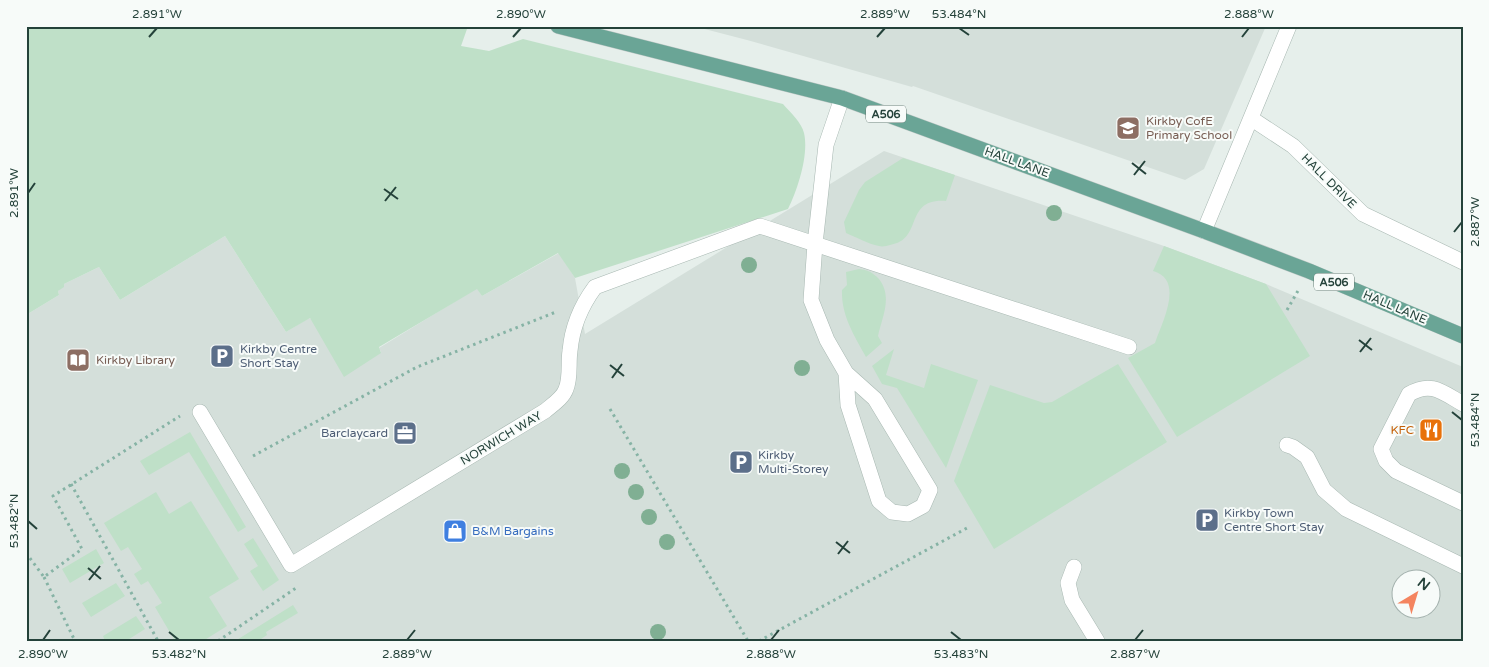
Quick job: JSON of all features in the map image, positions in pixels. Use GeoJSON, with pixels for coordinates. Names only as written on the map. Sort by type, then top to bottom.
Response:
{"type":"FeatureCollection","features":[{"type":"Feature","properties":{"kind":"main road","name":"HALL LANE"},"geometry":{"type":"LineString","coordinates":[[558,26],[842,98],[1204,231],[1308,271],[1463,336]]}},
{"type":"Feature","properties":{"kind":"street"},"geometry":{"type":"LineString","coordinates":[[1204,231],[1289,26]]}},
{"type":"Feature","properties":{"kind":"street"},"geometry":{"type":"LineString","coordinates":[[842,98],[826,145],[811,300],[827,340],[846,373],[875,400],[930,490],[923,506],[908,514],[892,512],[879,501],[848,405],[846,373]]}},
{"type":"Feature","properties":{"kind":"street","name":"HALL DRIVE"},"geometry":{"type":"LineString","coordinates":[[1252,119],[1293,146],[1363,214],[1463,262]]}},
{"type":"Feature","properties":{"kind":"street","name":"NORWICH WAY"},"geometry":{"type":"LineString","coordinates":[[291,565],[545,411],[566,390],[569,378],[570,350],[578,316],[585,301],[595,287],[760,226],[1129,347]]}},
{"type":"Feature","properties":{"kind":"street"},"geometry":{"type":"LineString","coordinates":[[1463,404],[1444,393],[1428,387],[1408,394],[1381,449],[1386,461],[1396,471],[1463,504]]}},
{"type":"Feature","properties":{"kind":"street"},"geometry":{"type":"LineString","coordinates":[[200,412],[291,565]]}},
{"type":"Feature","properties":{"kind":"street"},"geometry":{"type":"LineString","coordinates":[[1287,445],[1293,446],[1307,457],[1324,490],[1346,509],[1463,566]]}},
{"type":"Feature","properties":{"kind":"street"},"geometry":{"type":"LineString","coordinates":[[1074,567],[1068,583],[1072,600],[1097,641]]}},
{"type":"Feature","properties":{"kind":"path"},"geometry":{"type":"LineString","coordinates":[[232,467],[417,367],[585,301]]}},
{"type":"Feature","properties":{"kind":"path"},"geometry":{"type":"LineString","coordinates":[[610,409],[748,641]]}},
{"type":"Feature","properties":{"kind":"path"},"geometry":{"type":"LineString","coordinates":[[44,577],[82,549],[53,496],[185,414]]}},
{"type":"Feature","properties":{"kind":"path"},"geometry":{"type":"LineString","coordinates":[[71,484],[158,641]]}},
{"type":"Feature","properties":{"kind":"path"},"geometry":{"type":"LineString","coordinates":[[759,641],[967,528]]}},
{"type":"Feature","properties":{"kind":"path"},"geometry":{"type":"LineString","coordinates":[[26,553],[44,577],[75,641]]}},
{"type":"Feature","properties":{"kind":"path"},"geometry":{"type":"LineString","coordinates":[[218,641],[302,584],[291,565]]}},
{"type":"Feature","properties":{"kind":"shaded area","name":"Kirkby CofE Primary School"},"geometry":{"type":"Polygon","coordinates":[[[693,26],[1266,26],[1204,169],[1185,180],[913,86],[693,26]]]}},
{"type":"Feature","properties":{"kind":"shaded area"},"geometry":{"type":"Polygon","coordinates":[[[884,151],[1164,246],[1266,284],[1463,367],[1463,641],[26,641],[26,315],[59,295],[58,291],[64,284],[99,267],[120,300],[225,236],[286,332],[309,318],[381,352],[379,348],[477,288],[482,296],[559,253],[575,278],[585,334],[884,151]]]}},
{"type":"Feature","properties":{"kind":"green space"},"geometry":{"type":"Polygon","coordinates":[[[26,26],[454,26],[467,29],[461,46],[489,51],[523,39],[783,104],[803,129],[805,141],[804,161],[799,182],[788,209],[575,278],[558,253],[482,296],[477,289],[379,347],[381,353],[344,377],[310,318],[286,332],[225,236],[120,300],[99,267],[64,284],[64,287],[58,291],[59,295],[26,315],[26,26]]]}},
{"type":"Feature","properties":{"kind":"green space"},"geometry":{"type":"Polygon","coordinates":[[[903,158],[955,175],[946,201],[933,202],[924,206],[918,212],[907,236],[900,242],[882,246],[875,245],[846,233],[844,222],[859,190],[865,182],[903,158]]]}},
{"type":"Feature","properties":{"kind":"green space"},"geometry":{"type":"Polygon","coordinates":[[[1164,246],[1266,284],[1310,356],[1177,437],[1128,358],[1155,343],[1166,313],[1170,292],[1168,283],[1163,276],[1153,271],[1164,246]]]}},
{"type":"Feature","properties":{"kind":"green space"},"geometry":{"type":"Polygon","coordinates":[[[859,269],[870,272],[879,279],[883,286],[886,300],[878,336],[882,343],[866,357],[849,325],[842,299],[842,290],[847,285],[846,272],[859,269]]]}},
{"type":"Feature","properties":{"kind":"green space"},"geometry":{"type":"Polygon","coordinates":[[[894,349],[886,375],[924,388],[931,364],[978,380],[946,468],[897,388],[882,384],[872,366],[894,349]]]}},
{"type":"Feature","properties":{"kind":"green space"},"geometry":{"type":"Polygon","coordinates":[[[1118,364],[1167,442],[994,549],[954,481],[990,385],[1044,403],[1052,402],[1118,364]]]}},
{"type":"Feature","properties":{"kind":"green space"},"geometry":{"type":"Polygon","coordinates":[[[190,432],[246,527],[238,532],[189,452],[149,475],[140,461],[190,432]]]}},
{"type":"Feature","properties":{"kind":"green space"},"geometry":{"type":"Polygon","coordinates":[[[156,492],[169,514],[191,501],[239,579],[209,597],[227,626],[203,641],[175,641],[155,607],[162,603],[148,581],[141,585],[134,574],[142,569],[128,547],[121,551],[104,523],[156,492]]]}},
{"type":"Feature","properties":{"kind":"green space"},"geometry":{"type":"Polygon","coordinates":[[[253,538],[279,580],[263,591],[250,571],[258,566],[244,544],[253,538]]]}},
{"type":"Feature","properties":{"kind":"green space"},"geometry":{"type":"Polygon","coordinates":[[[96,549],[104,563],[70,583],[62,569],[96,549]]]}},
{"type":"Feature","properties":{"kind":"green space"},"geometry":{"type":"Polygon","coordinates":[[[116,583],[125,596],[91,617],[82,603],[116,583]]]}},
{"type":"Feature","properties":{"kind":"green space"},"geometry":{"type":"Polygon","coordinates":[[[293,605],[298,613],[266,632],[267,635],[258,641],[235,641],[293,605]]]}},
{"type":"Feature","properties":{"kind":"green space"},"geometry":{"type":"Polygon","coordinates":[[[136,616],[145,629],[126,641],[105,641],[103,636],[136,616]]]}},
{"type":"Feature","properties":{"kind":"place","name":"Kirkby CofE Primary School"},"geometry":{"type":"Point","coordinates":[1128,128]}},
{"type":"Feature","properties":{"kind":"place","name":"Kirkby Centre Short Stay"},"geometry":{"type":"Point","coordinates":[222,356]}},
{"type":"Feature","properties":{"kind":"place","name":"Kirkby Library"},"geometry":{"type":"Point","coordinates":[78,360]}},
{"type":"Feature","properties":{"kind":"place","name":"KFC"},"geometry":{"type":"Point","coordinates":[1431,430]}},
{"type":"Feature","properties":{"kind":"place","name":"Barclaycard"},"geometry":{"type":"Point","coordinates":[405,433]}},
{"type":"Feature","properties":{"kind":"place","name":"Kirkby Multi-Storey"},"geometry":{"type":"Point","coordinates":[741,462]}},
{"type":"Feature","properties":{"kind":"place","name":"Kirkby Town Centre Short Stay"},"geometry":{"type":"Point","coordinates":[1207,520]}},
{"type":"Feature","properties":{"kind":"place","name":"B&M Bargains"},"geometry":{"type":"Point","coordinates":[455,531]}}]}
